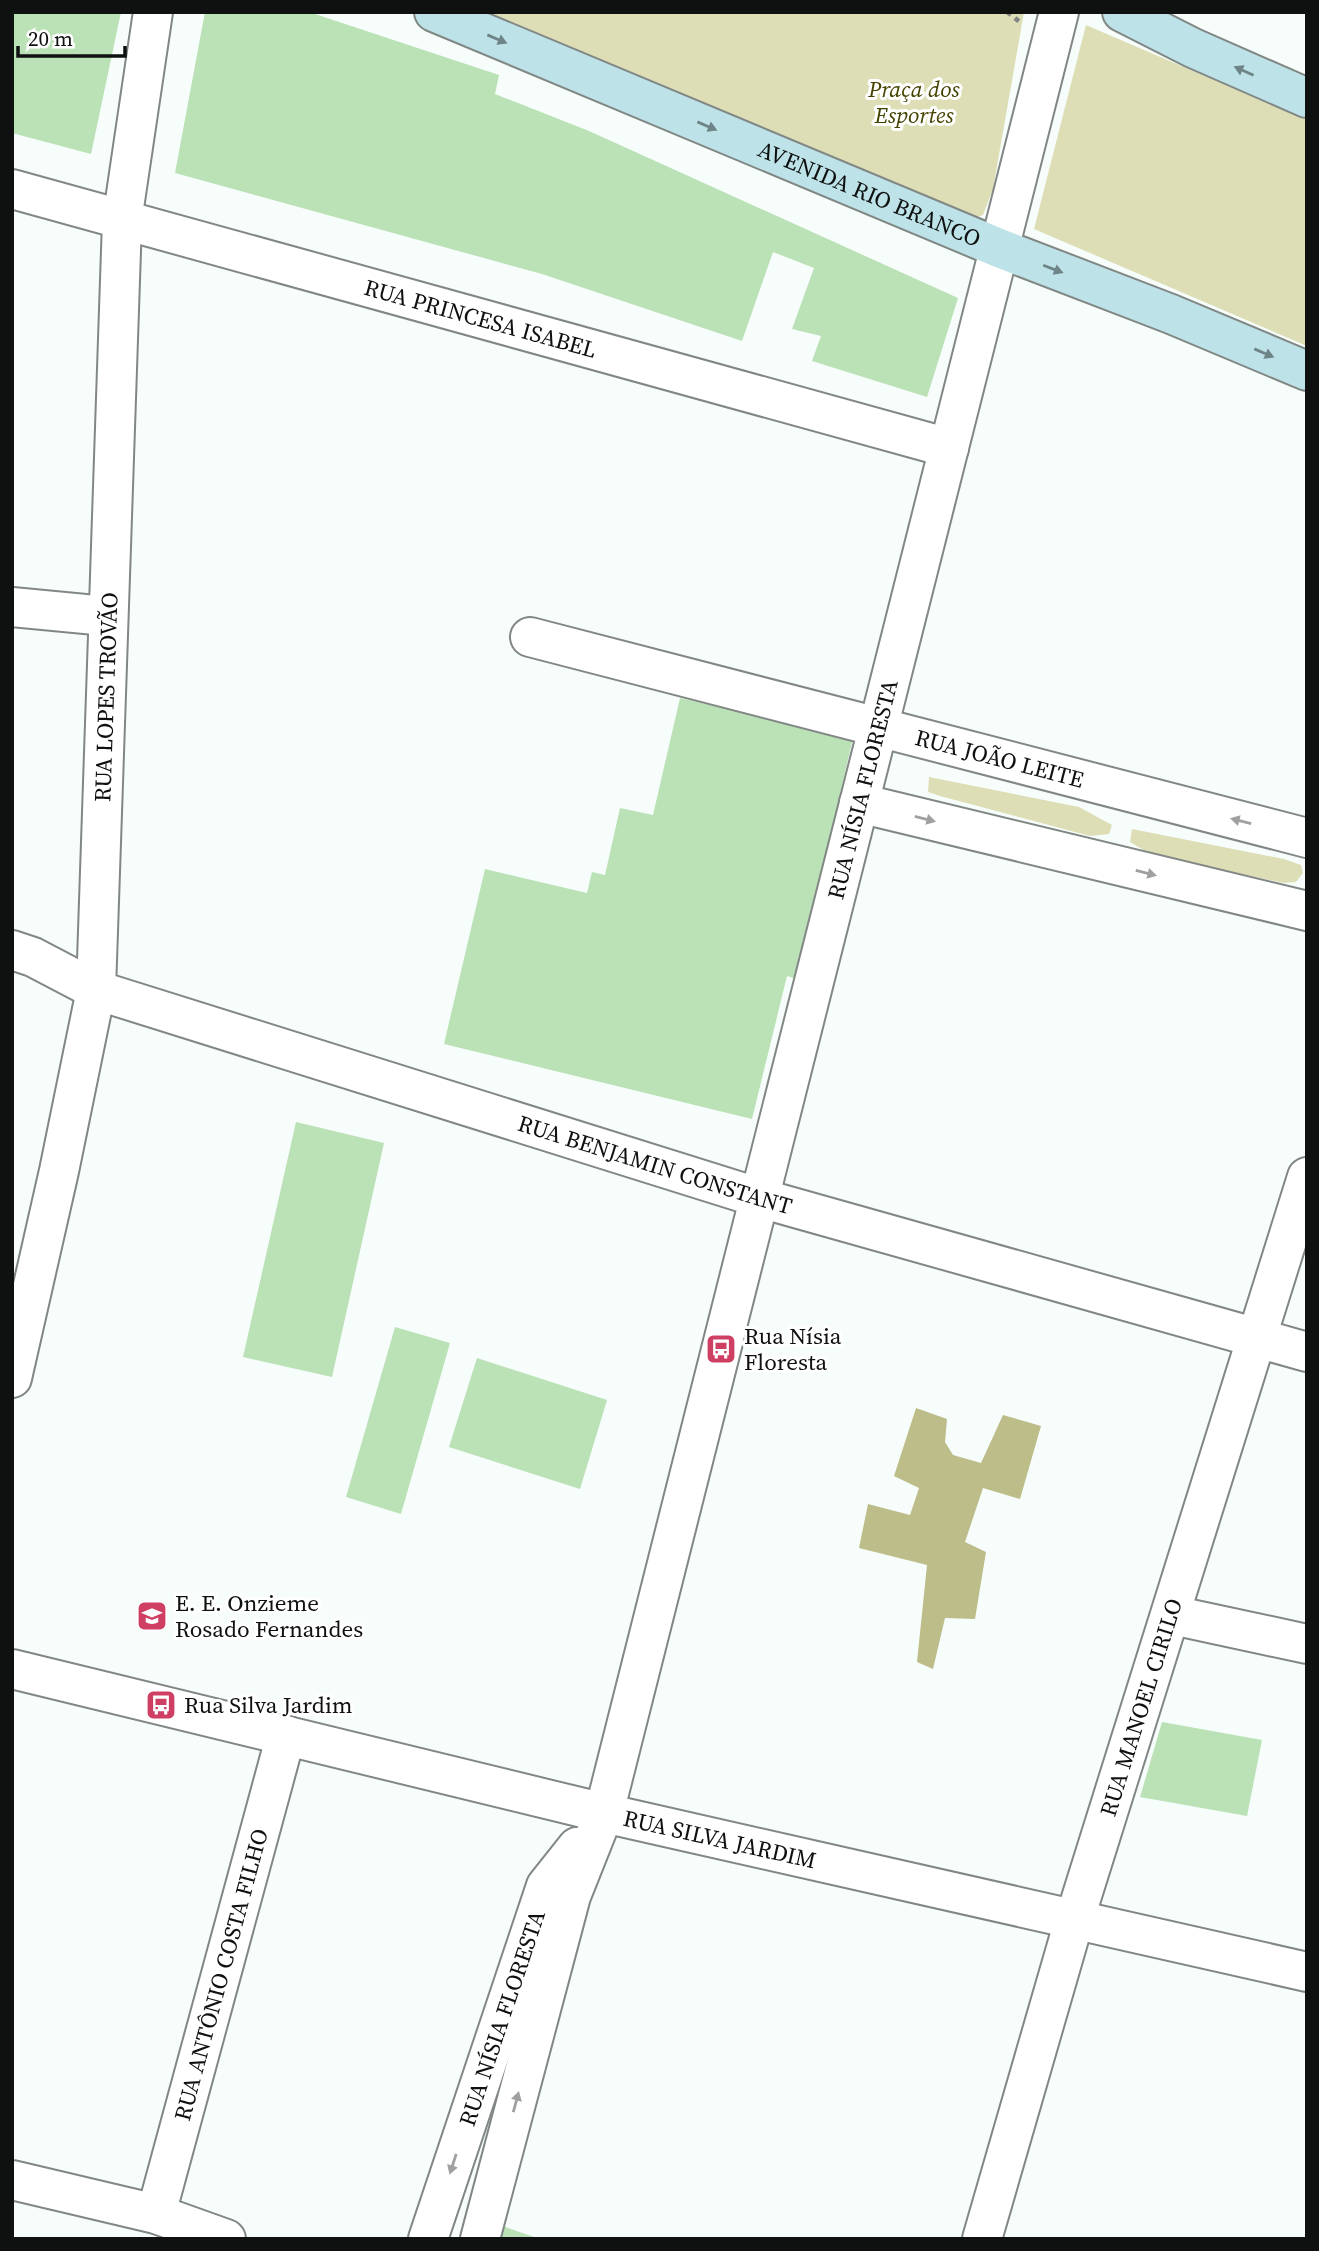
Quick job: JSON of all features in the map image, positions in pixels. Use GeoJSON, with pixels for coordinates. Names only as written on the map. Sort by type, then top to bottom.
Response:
{"type":"FeatureCollection","features":[{"type":"Feature","properties":{"kind":"main road","name":"AVENIDA RIO BRANCO"},"geometry":{"type":"LineString","coordinates":[[434,12],[999,248],[1171,314],[1307,371]]}},
{"type":"Feature","properties":{"kind":"main road"},"geometry":{"type":"LineString","coordinates":[[1122,12],[1193,48],[1307,98]]}},
{"type":"Feature","properties":{"kind":"street","name":"RUA LOPES TROVÃO"},"geometry":{"type":"LineString","coordinates":[[12,1378],[96,990],[106,616],[122,221],[153,12]]}},
{"type":"Feature","properties":{"kind":"street","name":"RUA NÍSIA FLORESTA"},"geometry":{"type":"LineString","coordinates":[[480,2239],[571,1896],[604,1813],[1059,12]]}},
{"type":"Feature","properties":{"kind":"street","name":"RUA PRINCESA ISABEL"},"geometry":{"type":"LineString","coordinates":[[12,189],[949,448]]}},
{"type":"Feature","properties":{"kind":"street"},"geometry":{"type":"LineString","coordinates":[[12,607],[106,616]]}},
{"type":"Feature","properties":{"kind":"street","name":"RUA JOÃO LEITE"},"geometry":{"type":"LineString","coordinates":[[530,637],[1307,838]]}},
{"type":"Feature","properties":{"kind":"street"},"geometry":{"type":"LineString","coordinates":[[859,803],[1307,911]]}},
{"type":"Feature","properties":{"kind":"street","name":"RUA BENJAMIN CONSTANT"},"geometry":{"type":"LineString","coordinates":[[12,950],[96,990],[760,1198],[1307,1352]]}},
{"type":"Feature","properties":{"kind":"street","name":"RUA MANOEL CIRILO"},"geometry":{"type":"LineString","coordinates":[[982,2239],[1074,1921],[1307,1177]]}},
{"type":"Feature","properties":{"kind":"street"},"geometry":{"type":"LineString","coordinates":[[1172,1615],[1307,1644]]}},
{"type":"Feature","properties":{"kind":"street","name":"RUA SILVA JARDIM"},"geometry":{"type":"LineString","coordinates":[[12,1669],[604,1813],[1307,1972]]}},
{"type":"Feature","properties":{"kind":"street","name":"RUA ANTÔNIO COSTA FILHO"},"geometry":{"type":"LineString","coordinates":[[156,2214],[286,1735]]}},
{"type":"Feature","properties":{"kind":"street","name":"RUA NÍSIA FLORESTA"},"geometry":{"type":"LineString","coordinates":[[428,2239],[546,1886],[604,1813]]}},
{"type":"Feature","properties":{"kind":"street"},"geometry":{"type":"LineString","coordinates":[[12,2180],[156,2214],[226,2239]]}},
{"type":"Feature","properties":{"kind":"green space","name":"Praça dos Esportes"},"geometry":{"type":"Polygon","coordinates":[[[466,12],[1024,12],[993,189],[983,215],[966,221],[466,12]]]}},
{"type":"Feature","properties":{"kind":"green space"},"geometry":{"type":"Polygon","coordinates":[[[1086,25],[1307,120],[1307,346],[1034,229],[1086,25]]]}},
{"type":"Feature","properties":{"kind":"green space"},"geometry":{"type":"Polygon","coordinates":[[[929,777],[1079,807],[1112,825],[1109,834],[1090,836],[928,792],[929,777]]]}},
{"type":"Feature","properties":{"kind":"green space"},"geometry":{"type":"Polygon","coordinates":[[[1132,829],[1284,859],[1301,865],[1303,873],[1296,882],[1284,883],[1152,855],[1130,842],[1132,829]]]}},
{"type":"Feature","properties":{"kind":"green space"},"geometry":{"type":"Polygon","coordinates":[[[916,1408],[947,1419],[945,1442],[953,1455],[981,1463],[1003,1415],[1041,1426],[1020,1499],[983,1488],[965,1542],[986,1552],[975,1619],[945,1618],[933,1669],[917,1662],[927,1565],[859,1548],[868,1504],[910,1515],[919,1488],[894,1476],[916,1408]]]}},
{"type":"Feature","properties":{"kind":"building"},"geometry":{"type":"Polygon","coordinates":[[[12,12],[121,12],[91,154],[12,133],[12,12]]]}},
{"type":"Feature","properties":{"kind":"building"},"geometry":{"type":"Polygon","coordinates":[[[205,12],[309,12],[499,75],[495,94],[589,131],[958,298],[927,397],[812,361],[821,336],[792,329],[814,268],[773,252],[742,341],[542,274],[175,173],[205,12]]]}},
{"type":"Feature","properties":{"kind":"building"},"geometry":{"type":"Polygon","coordinates":[[[680,698],[853,738],[797,979],[787,976],[752,1119],[444,1044],[485,869],[587,893],[592,872],[605,875],[620,808],[653,815],[680,698]]]}},
{"type":"Feature","properties":{"kind":"building"},"geometry":{"type":"Polygon","coordinates":[[[296,1122],[384,1143],[332,1377],[243,1357],[296,1122]]]}},
{"type":"Feature","properties":{"kind":"building"},"geometry":{"type":"Polygon","coordinates":[[[395,1327],[450,1343],[401,1514],[346,1497],[395,1327]]]}},
{"type":"Feature","properties":{"kind":"building"},"geometry":{"type":"Polygon","coordinates":[[[477,1358],[607,1400],[580,1489],[449,1447],[477,1358]]]}},
{"type":"Feature","properties":{"kind":"building"},"geometry":{"type":"Polygon","coordinates":[[[1162,1722],[1262,1740],[1247,1816],[1140,1797],[1162,1722]]]}},
{"type":"Feature","properties":{"kind":"building"},"geometry":{"type":"Polygon","coordinates":[[[494,2223],[537,2238],[537,2239],[488,2239],[494,2223]]]}},
{"type":"Feature","properties":{"kind":"place","name":"Rua Nísia Floresta"},"geometry":{"type":"Point","coordinates":[721,1349]}},
{"type":"Feature","properties":{"kind":"place","name":"E. E. Onzieme Rosado Fernandes"},"geometry":{"type":"Point","coordinates":[152,1616]}},
{"type":"Feature","properties":{"kind":"place","name":"Rua Silva Jardim"},"geometry":{"type":"Point","coordinates":[161,1705]}}]}
